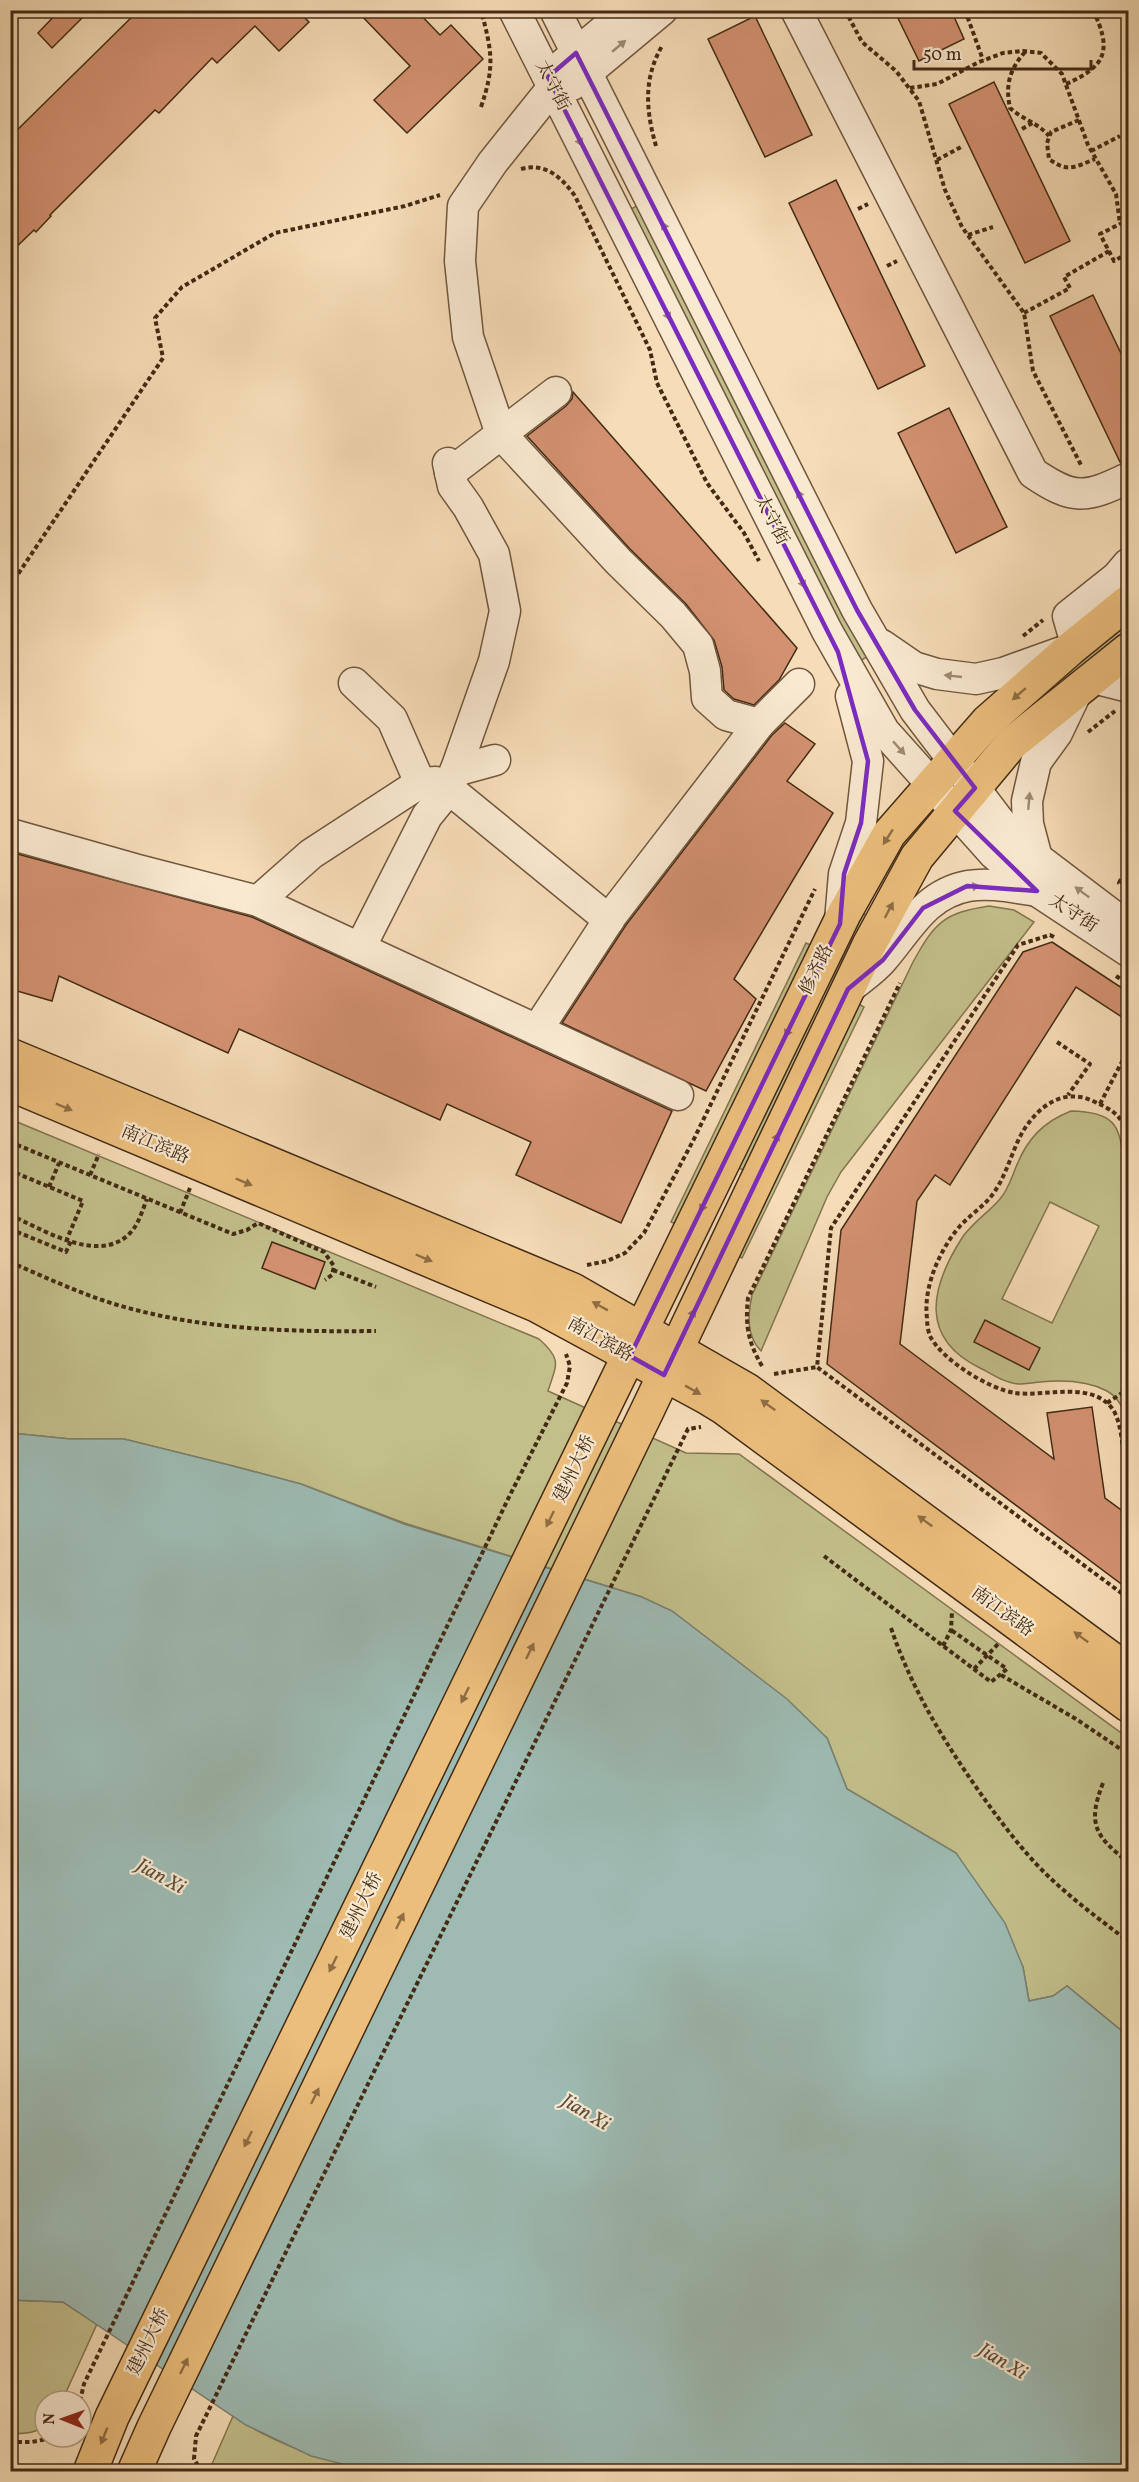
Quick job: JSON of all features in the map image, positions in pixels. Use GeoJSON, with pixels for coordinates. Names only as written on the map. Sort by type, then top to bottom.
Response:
{"type":"FeatureCollection","features":[{"type":"Feature","properties":{"kind":"main road","name":"修齐路"},"geometry":{"type":"LineString","coordinates":[[603,1410],[840,924],[889,834],[987,722],[1073,646],[1128,602]]}},
{"type":"Feature","properties":{"kind":"main road","name":"修齐路"},"geometry":{"type":"LineString","coordinates":[[135,2472],[158,2419],[639,1427],[848,989],[917,857],[1011,744],[1128,650]]}},
{"type":"Feature","properties":{"kind":"main road","name":"南江滨路"},"geometry":{"type":"LineString","coordinates":[[10,1055],[573,1290],[636,1343]]}},
{"type":"Feature","properties":{"kind":"main road","name":"南江滨路"},"geometry":{"type":"LineString","coordinates":[[10,1084],[536,1305],[636,1343],[670,1362],[747,1390],[1128,1671]]}},
{"type":"Feature","properties":{"kind":"main road","name":"南江滨路"},"geometry":{"type":"LineString","coordinates":[[670,1362],[724,1408],[1128,1705]]}},
{"type":"Feature","properties":{"kind":"main road","name":"建州大桥"},"geometry":{"type":"LineString","coordinates":[[90,2472],[120,2401],[603,1410]]}},
{"type":"Feature","properties":{"kind":"street","name":"太守街"},"geometry":{"type":"LineString","coordinates":[[514,10],[838,652],[884,731],[932,785],[965,799],[1004,827],[1037,858],[1128,927]]}},
{"type":"Feature","properties":{"kind":"street","name":"太守街"},"geometry":{"type":"LineString","coordinates":[[555,10],[857,610],[915,710],[954,760],[965,799],[994,854],[1119,961]]}},
{"type":"Feature","properties":{"kind":"street"},"geometry":{"type":"LineString","coordinates":[[582,63],[628,10]]}},
{"type":"Feature","properties":{"kind":"street"},"geometry":{"type":"LineString","coordinates":[[662,10],[582,63],[553,87],[463,206],[460,261],[468,337],[501,434],[618,561],[673,615],[698,645],[705,671],[708,698],[726,715],[759,724]]}},
{"type":"Feature","properties":{"kind":"street"},"geometry":{"type":"LineString","coordinates":[[796,10],[1033,473],[1059,490],[1085,495],[1128,478]]}},
{"type":"Feature","properties":{"kind":"street"},"geometry":{"type":"LineString","coordinates":[[360,948],[427,816],[452,780],[494,661],[505,611],[494,554],[468,507],[453,486],[449,468],[501,434],[556,393]]}},
{"type":"Feature","properties":{"kind":"street"},"geometry":{"type":"LineString","coordinates":[[875,640],[914,667],[936,674],[976,679],[1003,673],[1073,646],[1068,616],[1117,577],[1128,564]]}},
{"type":"Feature","properties":{"kind":"street"},"geometry":{"type":"LineString","coordinates":[[838,652],[868,761],[861,824],[844,874],[840,924]]}},
{"type":"Feature","properties":{"kind":"street"},"geometry":{"type":"LineString","coordinates":[[354,683],[392,719],[420,783]]}},
{"type":"Feature","properties":{"kind":"street"},"geometry":{"type":"LineString","coordinates":[[537,1030],[609,920],[759,724],[800,684]]}},
{"type":"Feature","properties":{"kind":"street"},"geometry":{"type":"LineString","coordinates":[[1037,858],[1028,824],[1027,801],[1036,762],[1057,734],[1085,684],[1125,686],[1124,695]]}},
{"type":"Feature","properties":{"kind":"street"},"geometry":{"type":"LineString","coordinates":[[258,901],[311,854],[420,783],[452,780],[495,760]]}},
{"type":"Feature","properties":{"kind":"street"},"geometry":{"type":"LineString","coordinates":[[452,780],[609,920]]}},
{"type":"Feature","properties":{"kind":"street"},"geometry":{"type":"LineString","coordinates":[[10,834],[258,901],[678,1095]]}},
{"type":"Feature","properties":{"kind":"street"},"geometry":{"type":"LineString","coordinates":[[848,989],[882,960],[923,908],[939,898],[967,886],[996,885],[1037,891]]}},
{"type":"Feature","properties":{"kind":"path"},"geometry":{"type":"LineString","coordinates":[[481,107],[490,80],[491,49],[482,10]]}},
{"type":"Feature","properties":{"kind":"path"},"geometry":{"type":"LineString","coordinates":[[845,10],[862,42],[896,71],[920,101],[945,190],[962,227],[1024,312],[1033,371],[1094,492]]}},
{"type":"Feature","properties":{"kind":"path"},"geometry":{"type":"LineString","coordinates":[[965,10],[983,60]]}},
{"type":"Feature","properties":{"kind":"path"},"geometry":{"type":"LineString","coordinates":[[1066,84],[1087,75],[1099,63],[1105,47],[1103,31],[1093,10]]}},
{"type":"Feature","properties":{"kind":"path"},"geometry":{"type":"LineString","coordinates":[[1103,10],[1128,18]]}},
{"type":"Feature","properties":{"kind":"path"},"geometry":{"type":"LineString","coordinates":[[656,147],[646,100],[651,73],[663,45]]}},
{"type":"Feature","properties":{"kind":"path"},"geometry":{"type":"LineString","coordinates":[[1026,52],[1014,64],[1008,80],[1010,108],[1034,122],[1049,136]]}},
{"type":"Feature","properties":{"kind":"path"},"geometry":{"type":"LineString","coordinates":[[909,88],[937,84],[983,60],[1004,53],[1041,53],[1062,74],[1091,151],[1116,194],[1120,224]]}},
{"type":"Feature","properties":{"kind":"path"},"geometry":{"type":"LineString","coordinates":[[1079,120],[1051,132],[1047,143],[1049,159],[1060,168],[1074,168],[1095,159]]}},
{"type":"Feature","properties":{"kind":"path"},"geometry":{"type":"LineString","coordinates":[[1022,129],[1034,122]]}},
{"type":"Feature","properties":{"kind":"path"},"geometry":{"type":"LineString","coordinates":[[1091,151],[1120,136]]}},
{"type":"Feature","properties":{"kind":"path"},"geometry":{"type":"LineString","coordinates":[[937,160],[961,147]]}},
{"type":"Feature","properties":{"kind":"path"},"geometry":{"type":"LineString","coordinates":[[10,586],[163,358],[154,318],[183,287],[275,233],[405,206],[528,167],[561,177],[575,196],[650,350],[657,383],[707,483],[744,533],[760,563]]}},
{"type":"Feature","properties":{"kind":"path"},"geometry":{"type":"LineString","coordinates":[[1128,222],[1128,220],[1100,234],[1114,261],[1128,254]]}},
{"type":"Feature","properties":{"kind":"path"},"geometry":{"type":"LineString","coordinates":[[968,235],[993,227]]}},
{"type":"Feature","properties":{"kind":"path"},"geometry":{"type":"LineString","coordinates":[[1024,312],[1070,288],[1064,277],[1109,251]]}},
{"type":"Feature","properties":{"kind":"path"},"geometry":{"type":"LineString","coordinates":[[1019,639],[1046,618]]}},
{"type":"Feature","properties":{"kind":"path"},"geometry":{"type":"LineString","coordinates":[[1084,735],[1124,695]]}},
{"type":"Feature","properties":{"kind":"path"},"geometry":{"type":"LineString","coordinates":[[1128,866],[1119,883],[1128,889]]}},
{"type":"Feature","properties":{"kind":"path"},"geometry":{"type":"LineString","coordinates":[[583,1266],[608,1261],[625,1253],[644,1233],[694,1139],[818,883]]}},
{"type":"Feature","properties":{"kind":"path"},"geometry":{"type":"LineString","coordinates":[[817,1367],[831,1227],[1018,945],[1050,934],[1060,941]]}},
{"type":"Feature","properties":{"kind":"path"},"geometry":{"type":"LineString","coordinates":[[1119,961],[1128,984]]}},
{"type":"Feature","properties":{"kind":"path"},"geometry":{"type":"LineString","coordinates":[[777,1382],[767,1375],[751,1348],[745,1318],[748,1298],[904,974]]}},
{"type":"Feature","properties":{"kind":"path"},"geometry":{"type":"LineString","coordinates":[[1057,1042],[1090,1064],[1068,1095]]}},
{"type":"Feature","properties":{"kind":"path"},"geometry":{"type":"LineString","coordinates":[[1100,1104],[1128,1050]]}},
{"type":"Feature","properties":{"kind":"path"},"geometry":{"type":"LineString","coordinates":[[1128,1133],[1114,1110],[1085,1097],[1068,1095],[1053,1101],[1031,1120],[996,1190],[987,1203],[949,1240],[930,1284],[926,1316],[929,1334],[948,1358],[1001,1389],[1016,1393],[1080,1393],[1100,1397],[1112,1408],[1117,1418],[1128,1470]]}},
{"type":"Feature","properties":{"kind":"path"},"geometry":{"type":"LineString","coordinates":[[10,1143],[233,1234],[247,1230],[258,1223],[324,1252],[331,1258],[334,1266],[332,1275],[325,1280]]}},
{"type":"Feature","properties":{"kind":"path"},"geometry":{"type":"LineString","coordinates":[[90,1175],[99,1154]]}},
{"type":"Feature","properties":{"kind":"path"},"geometry":{"type":"LineString","coordinates":[[49,1187],[59,1163]]}},
{"type":"Feature","properties":{"kind":"path"},"geometry":{"type":"LineString","coordinates":[[10,1187],[16,1173],[83,1201],[66,1252],[10,1229]]}},
{"type":"Feature","properties":{"kind":"path"},"geometry":{"type":"LineString","coordinates":[[180,1213],[190,1188]]}},
{"type":"Feature","properties":{"kind":"path"},"geometry":{"type":"LineString","coordinates":[[10,1215],[69,1240],[92,1247],[112,1244],[127,1236],[136,1225],[147,1199]]}},
{"type":"Feature","properties":{"kind":"path"},"geometry":{"type":"LineString","coordinates":[[10,1262],[121,1306],[188,1321],[284,1331],[376,1331]]}},
{"type":"Feature","properties":{"kind":"path"},"geometry":{"type":"LineString","coordinates":[[333,1270],[376,1287]]}},
{"type":"Feature","properties":{"kind":"path"},"geometry":{"type":"LineString","coordinates":[[767,1375],[817,1367],[1128,1598]]}},
{"type":"Feature","properties":{"kind":"path"},"geometry":{"type":"LineString","coordinates":[[1107,1403],[1128,1389]]}},
{"type":"Feature","properties":{"kind":"path"},"geometry":{"type":"LineString","coordinates":[[83,2389],[510,1495],[563,1391]]}},
{"type":"Feature","properties":{"kind":"path"},"geometry":{"type":"LineString","coordinates":[[202,2472],[194,2459],[196,2436],[680,1446]]}},
{"type":"Feature","properties":{"kind":"path"},"geometry":{"type":"LineString","coordinates":[[824,1556],[992,1682],[1007,1669],[951,1630]]}},
{"type":"Feature","properties":{"kind":"path"},"geometry":{"type":"LineString","coordinates":[[944,1646],[951,1630],[952,1604]]}},
{"type":"Feature","properties":{"kind":"path"},"geometry":{"type":"LineString","coordinates":[[891,1628],[900,1655],[920,1699],[959,1764],[1003,1823],[1042,1870],[1128,1941]]}},
{"type":"Feature","properties":{"kind":"path"},"geometry":{"type":"LineString","coordinates":[[974,1669],[1002,1640]]}},
{"type":"Feature","properties":{"kind":"path"},"geometry":{"type":"LineString","coordinates":[[1001,1675],[1076,1719],[1128,1754]]}},
{"type":"Feature","properties":{"kind":"path"},"geometry":{"type":"LineString","coordinates":[[1103,1783],[1094,1805],[1096,1825],[1104,1842],[1128,1862]]}},
{"type":"Feature","properties":{"kind":"path"},"geometry":{"type":"LineString","coordinates":[[10,2442],[33,2442]]}},
{"type":"Feature","properties":{"kind":"highlighted area"},"geometry":{"type":"Polygon","coordinates":[[[576,53],[857,610],[915,710],[975,788],[955,811],[1037,891],[967,886],[923,908],[883,960],[848,989],[664,1375],[630,1356],[840,924],[844,874],[861,823],[868,761],[838,652],[548,77],[576,53]]]}},
{"type":"Feature","properties":{"kind":"shaded area"},"geometry":{"type":"Polygon","coordinates":[[[640,204],[867,657],[858,662],[631,209],[640,204]]]}},
{"type":"Feature","properties":{"kind":"shaded area"},"geometry":{"type":"Polygon","coordinates":[[[1128,618],[1128,632],[1043,701],[1036,692],[1128,618]]]}},
{"type":"Feature","properties":{"kind":"shaded area"},"geometry":{"type":"Polygon","coordinates":[[[989,906],[1014,910],[1034,922],[841,1172],[827,1197],[761,1351],[753,1339],[749,1324],[752,1295],[913,962],[928,937],[942,922],[961,912],[989,906]]]}},
{"type":"Feature","properties":{"kind":"shaded area"},"geometry":{"type":"Polygon","coordinates":[[[860,912],[870,917],[747,1172],[737,1167],[860,912]]]}},
{"type":"Feature","properties":{"kind":"shaded area"},"geometry":{"type":"Polygon","coordinates":[[[806,943],[815,947],[680,1226],[671,1222],[806,943]]]}},
{"type":"Feature","properties":{"kind":"shaded area"},"geometry":{"type":"Polygon","coordinates":[[[855,1002],[864,1007],[742,1258],[734,1254],[855,1002]]]}},
{"type":"Feature","properties":{"kind":"shaded area"},"geometry":{"type":"Polygon","coordinates":[[[1071,1111],[1089,1112],[1102,1116],[1111,1121],[1120,1138],[1128,1178],[1128,1438],[1121,1406],[1118,1400],[1107,1391],[1092,1385],[1066,1381],[1021,1384],[1005,1381],[960,1356],[947,1342],[939,1327],[936,1310],[938,1293],[951,1257],[965,1233],[1003,1196],[1020,1157],[1031,1140],[1044,1126],[1071,1111]],[[1050,1202],[1002,1299],[1052,1323],[1099,1226],[1050,1202]]]}},
{"type":"Feature","properties":{"kind":"shaded area"},"geometry":{"type":"Polygon","coordinates":[[[10,1119],[539,1339],[552,1352],[556,1363],[548,1391],[686,1453],[739,1454],[1128,1738],[1128,2036],[1067,1986],[1053,1996],[1029,2001],[1023,1967],[956,1853],[847,1789],[827,1738],[642,1597],[404,1523],[301,1484],[229,1465],[124,1439],[70,1439],[11,1433],[10,1119]]]}},
{"type":"Feature","properties":{"kind":"shaded area"},"geometry":{"type":"Polygon","coordinates":[[[10,2300],[63,2302],[97,2324],[67,2389],[33,2389],[33,2432],[11,2434],[10,2300]]]}},
{"type":"Feature","properties":{"kind":"shaded area"},"geometry":{"type":"Polygon","coordinates":[[[233,2416],[282,2443],[316,2456],[370,2471],[219,2472],[212,2464],[233,2416]]]}},
{"type":"Feature","properties":{"kind":"water","name":"Jian Xi"},"geometry":{"type":"Polygon","coordinates":[[[11,1433],[70,1439],[124,1439],[229,1465],[301,1484],[404,1524],[642,1597],[672,1611],[787,1699],[827,1738],[847,1789],[956,1853],[1005,1923],[1023,1967],[1029,2001],[1053,1996],[1067,1986],[1128,2036],[1128,2471],[370,2471],[311,2456],[246,2425],[63,2302],[11,2300],[11,1433]]]}},
{"type":"Feature","properties":{"kind":"building"},"geometry":{"type":"Polygon","coordinates":[[[60,10],[90,10],[52,48],[38,33],[60,10]]]}},
{"type":"Feature","properties":{"kind":"building"},"geometry":{"type":"Polygon","coordinates":[[[139,10],[297,10],[309,22],[279,51],[255,26],[217,63],[212,58],[159,113],[155,110],[50,215],[36,232],[34,230],[10,253],[10,137],[139,10]]]}},
{"type":"Feature","properties":{"kind":"building"},"geometry":{"type":"Polygon","coordinates":[[[356,10],[416,10],[440,35],[451,25],[483,59],[407,133],[374,100],[410,66],[356,10]]]}},
{"type":"Feature","properties":{"kind":"building"},"geometry":{"type":"Polygon","coordinates":[[[894,10],[951,10],[964,39],[919,61],[894,10]]]}},
{"type":"Feature","properties":{"kind":"building"},"geometry":{"type":"Polygon","coordinates":[[[755,16],[812,135],[765,157],[708,39],[755,16]]]}},
{"type":"Feature","properties":{"kind":"building"},"geometry":{"type":"Polygon","coordinates":[[[994,82],[1070,241],[1025,263],[949,104],[994,82]]]}},
{"type":"Feature","properties":{"kind":"building"},"geometry":{"type":"Polygon","coordinates":[[[836,180],[925,366],[878,389],[789,203],[836,180]]]}},
{"type":"Feature","properties":{"kind":"building"},"geometry":{"type":"Polygon","coordinates":[[[1093,295],[1128,368],[1128,461],[1120,462],[1050,316],[1093,295]]]}},
{"type":"Feature","properties":{"kind":"building"},"geometry":{"type":"Polygon","coordinates":[[[573,392],[797,648],[779,680],[754,705],[734,699],[724,690],[722,667],[714,640],[686,604],[630,549],[527,436],[566,406],[572,399],[573,392]]]}},
{"type":"Feature","properties":{"kind":"building"},"geometry":{"type":"Polygon","coordinates":[[[949,408],[1007,527],[956,553],[898,433],[949,408]]]}},
{"type":"Feature","properties":{"kind":"building"},"geometry":{"type":"Polygon","coordinates":[[[785,723],[815,744],[787,781],[833,813],[734,979],[756,999],[706,1091],[562,1023],[626,925],[772,735],[785,723]]]}},
{"type":"Feature","properties":{"kind":"building"},"geometry":{"type":"Polygon","coordinates":[[[10,852],[252,917],[672,1111],[621,1223],[516,1175],[531,1142],[447,1104],[440,1120],[239,1029],[228,1053],[59,976],[52,1001],[10,989],[10,852]]]}},
{"type":"Feature","properties":{"kind":"building"},"geometry":{"type":"Polygon","coordinates":[[[1052,942],[1128,992],[1128,1021],[1076,987],[950,1185],[935,1175],[917,1201],[900,1344],[1054,1459],[1047,1413],[1092,1407],[1105,1498],[1128,1515],[1128,1589],[827,1364],[841,1230],[1023,952],[1052,942]]]}},
{"type":"Feature","properties":{"kind":"building"},"geometry":{"type":"Polygon","coordinates":[[[272,1242],[325,1262],[315,1289],[262,1268],[272,1242]]]}},
{"type":"Feature","properties":{"kind":"building"},"geometry":{"type":"Polygon","coordinates":[[[985,1320],[1040,1348],[1029,1370],[974,1342],[985,1320]]]}}]}
